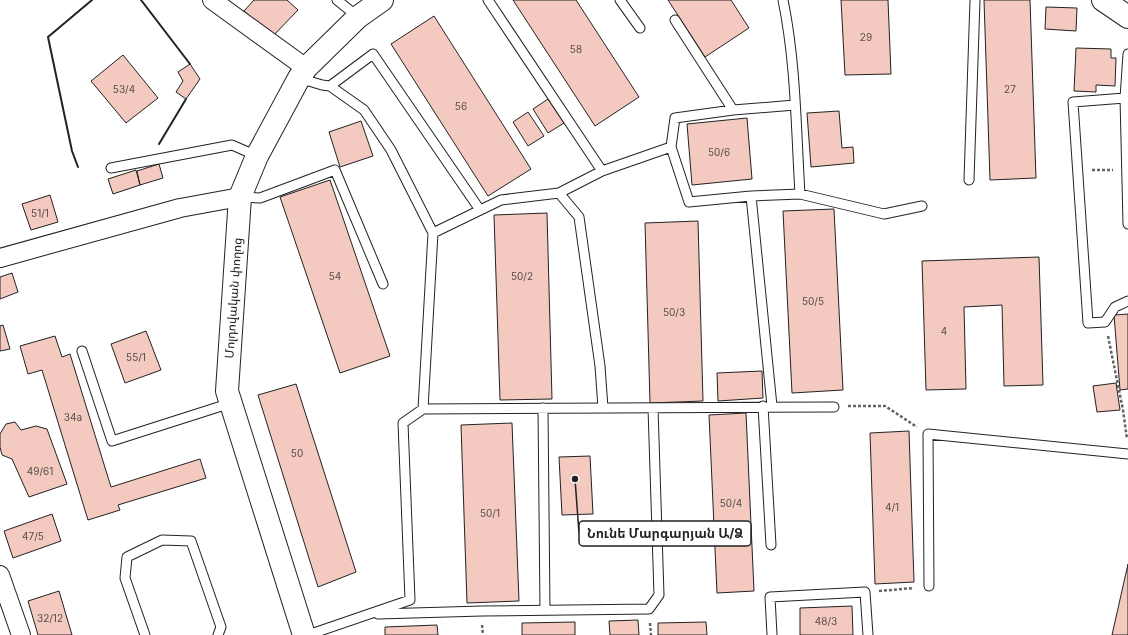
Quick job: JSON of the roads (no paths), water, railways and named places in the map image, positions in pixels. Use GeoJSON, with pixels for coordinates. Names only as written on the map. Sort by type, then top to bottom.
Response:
{"type":"FeatureCollection","features":[{"type":"Feature","properties":{"kind":"street"},"geometry":{"type":"LineString","coordinates":[[212,0],[303,73]]}},
{"type":"Feature","properties":{"kind":"street","name":"Մոլդովական փողոց"},"geometry":{"type":"LineString","coordinates":[[304,635],[227,391],[240,197],[257,156],[303,73],[358,17],[382,0]]}},
{"type":"Feature","properties":{"kind":"street"},"geometry":{"type":"LineString","coordinates":[[1103,0],[1128,17]]}},
{"type":"Feature","properties":{"kind":"street"},"geometry":{"type":"LineString","coordinates":[[0,258],[180,208],[240,197]]}},
{"type":"Feature","properties":{"kind":"street"},"geometry":{"type":"LineString","coordinates":[[0,575],[21,635]]}},
{"type":"Feature","properties":{"kind":"lane"},"geometry":{"type":"LineString","coordinates":[[337,0],[358,17]]}},
{"type":"Feature","properties":{"kind":"lane"},"geometry":{"type":"LineString","coordinates":[[488,0],[602,171]]}},
{"type":"Feature","properties":{"kind":"lane"},"geometry":{"type":"LineString","coordinates":[[620,0],[640,28]]}},
{"type":"Feature","properties":{"kind":"lane"},"geometry":{"type":"LineString","coordinates":[[783,0],[788,24],[795,105],[800,194]]}},
{"type":"Feature","properties":{"kind":"lane"},"geometry":{"type":"LineString","coordinates":[[969,180],[975,0]]}},
{"type":"Feature","properties":{"kind":"lane"},"geometry":{"type":"LineString","coordinates":[[674,20],[733,110]]}},
{"type":"Feature","properties":{"kind":"lane"},"geometry":{"type":"LineString","coordinates":[[330,86],[373,54],[480,210]]}},
{"type":"Feature","properties":{"kind":"lane"},"geometry":{"type":"LineString","coordinates":[[1128,54],[1124,98],[1128,224]]}},
{"type":"Feature","properties":{"kind":"lane"},"geometry":{"type":"LineString","coordinates":[[303,73],[322,85],[330,86],[364,110],[391,150],[433,233],[423,409]]}},
{"type":"Feature","properties":{"kind":"lane"},"geometry":{"type":"LineString","coordinates":[[1124,98],[1073,102],[1088,323],[1105,322],[1115,307],[1128,301]]}},
{"type":"Feature","properties":{"kind":"lane"},"geometry":{"type":"LineString","coordinates":[[795,105],[733,110],[675,118],[672,147],[689,202],[751,196],[800,194],[884,214],[922,206]]}},
{"type":"Feature","properties":{"kind":"lane"},"geometry":{"type":"LineString","coordinates":[[111,168],[232,145],[257,156]]}},
{"type":"Feature","properties":{"kind":"lane"},"geometry":{"type":"LineString","coordinates":[[433,233],[500,200],[558,193],[602,171],[672,147]]}},
{"type":"Feature","properties":{"kind":"lane"},"geometry":{"type":"LineString","coordinates":[[240,197],[260,198],[335,170],[383,284]]}},
{"type":"Feature","properties":{"kind":"lane"},"geometry":{"type":"LineString","coordinates":[[558,193],[579,217],[600,366],[603,408]]}},
{"type":"Feature","properties":{"kind":"lane"},"geometry":{"type":"LineString","coordinates":[[751,196],[767,406],[771,545]]}},
{"type":"Feature","properties":{"kind":"lane"},"geometry":{"type":"LineString","coordinates":[[82,351],[112,441],[231,403]]}},
{"type":"Feature","properties":{"kind":"lane"},"geometry":{"type":"LineString","coordinates":[[308,635],[410,600],[403,423],[423,409],[767,406],[834,407]]}},
{"type":"Feature","properties":{"kind":"lane"},"geometry":{"type":"LineString","coordinates":[[543,408],[545,610]]}},
{"type":"Feature","properties":{"kind":"lane"},"geometry":{"type":"LineString","coordinates":[[368,614],[649,609],[659,595],[653,408]]}},
{"type":"Feature","properties":{"kind":"lane"},"geometry":{"type":"LineString","coordinates":[[929,586],[928,434],[1128,454]]}},
{"type":"Feature","properties":{"kind":"lane"},"geometry":{"type":"LineString","coordinates":[[145,635],[125,578],[127,557],[162,540],[191,542],[221,627],[218,635]]}},
{"type":"Feature","properties":{"kind":"lane"},"geometry":{"type":"LineString","coordinates":[[772,635],[770,597],[865,592],[868,635]]}},
{"type":"Feature","properties":{"kind":"place","name":"Նունե Մարգարյան Ա/Ձ"},"geometry":{"type":"Point","coordinates":[575,479]}}]}
